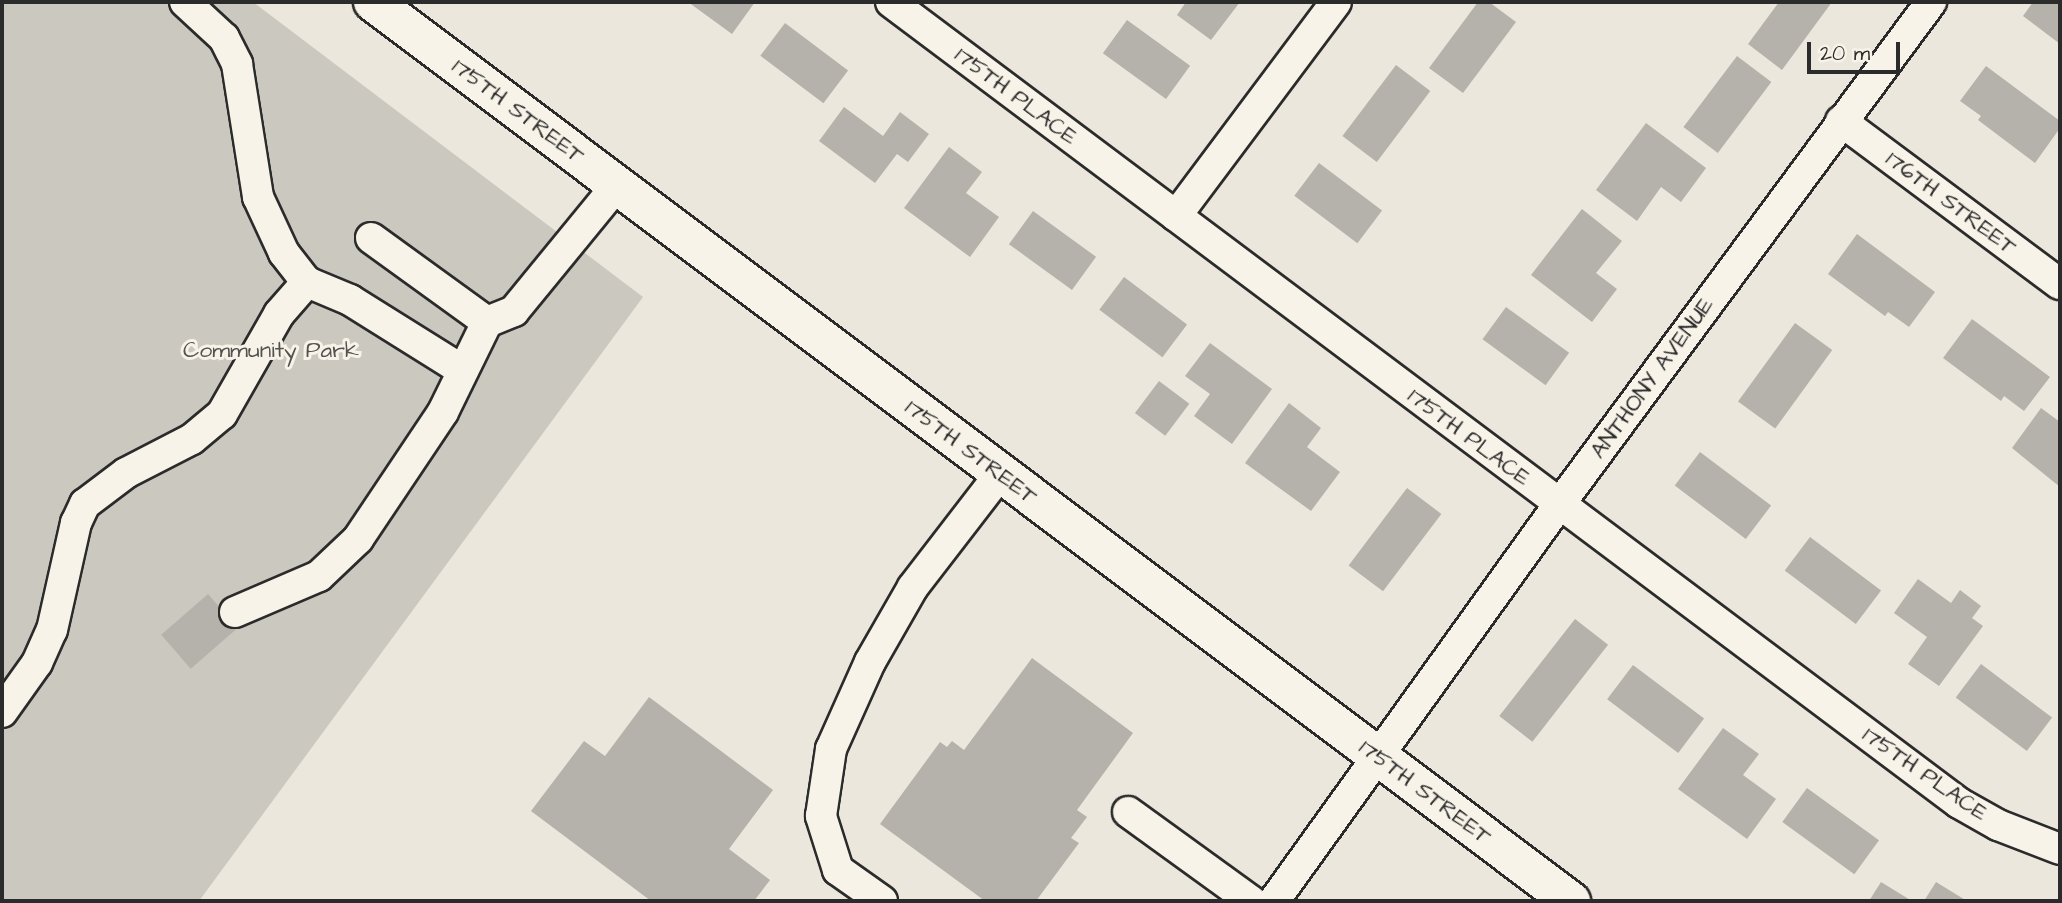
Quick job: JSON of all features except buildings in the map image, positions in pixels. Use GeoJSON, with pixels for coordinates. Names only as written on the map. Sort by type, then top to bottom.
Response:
{"type":"FeatureCollection","features":[{"type":"Feature","properties":{"kind":"main road","name":"175TH STREET"},"geometry":{"type":"LineString","coordinates":[[373,2],[1571,901]]}},
{"type":"Feature","properties":{"kind":"street"},"geometry":{"type":"LineString","coordinates":[[185,2],[225,38],[237,64],[258,197],[284,253],[307,282],[360,305],[462,370]]}},
{"type":"Feature","properties":{"kind":"street","name":"175TH PLACE"},"geometry":{"type":"LineString","coordinates":[[891,2],[1959,803],[1998,825],[2060,849]]}},
{"type":"Feature","properties":{"kind":"street"},"geometry":{"type":"LineString","coordinates":[[1176,215],[1336,2]]}},
{"type":"Feature","properties":{"kind":"street","name":"ANTHONY AVENUE"},"geometry":{"type":"LineString","coordinates":[[1274,901],[1559,505],[1931,2]]}},
{"type":"Feature","properties":{"kind":"street","name":"176TH STREET"},"geometry":{"type":"LineString","coordinates":[[1841,121],[2060,284]]}},
{"type":"Feature","properties":{"kind":"street"},"geometry":{"type":"LineString","coordinates":[[235,612],[298,589],[338,561],[383,507],[443,412],[487,322],[514,311],[617,185]]}},
{"type":"Feature","properties":{"kind":"street"},"geometry":{"type":"LineString","coordinates":[[371,238],[487,322]]}},
{"type":"Feature","properties":{"kind":"street"},"geometry":{"type":"LineString","coordinates":[[2,712],[37,663],[52,630],[76,523],[85,504],[126,473],[192,439],[222,414],[279,314],[307,282]]}},
{"type":"Feature","properties":{"kind":"street"},"geometry":{"type":"LineString","coordinates":[[882,901],[838,870],[821,816],[831,749],[870,662],[913,587],[1000,474]]}},
{"type":"Feature","properties":{"kind":"street"},"geometry":{"type":"LineString","coordinates":[[1128,812],[1251,901]]}},
{"type":"Feature","properties":{"kind":"green space","name":"Community Park"},"geometry":{"type":"Polygon","coordinates":[[[2,2],[253,2],[643,297],[199,901],[2,901],[2,2]]]}}]}
